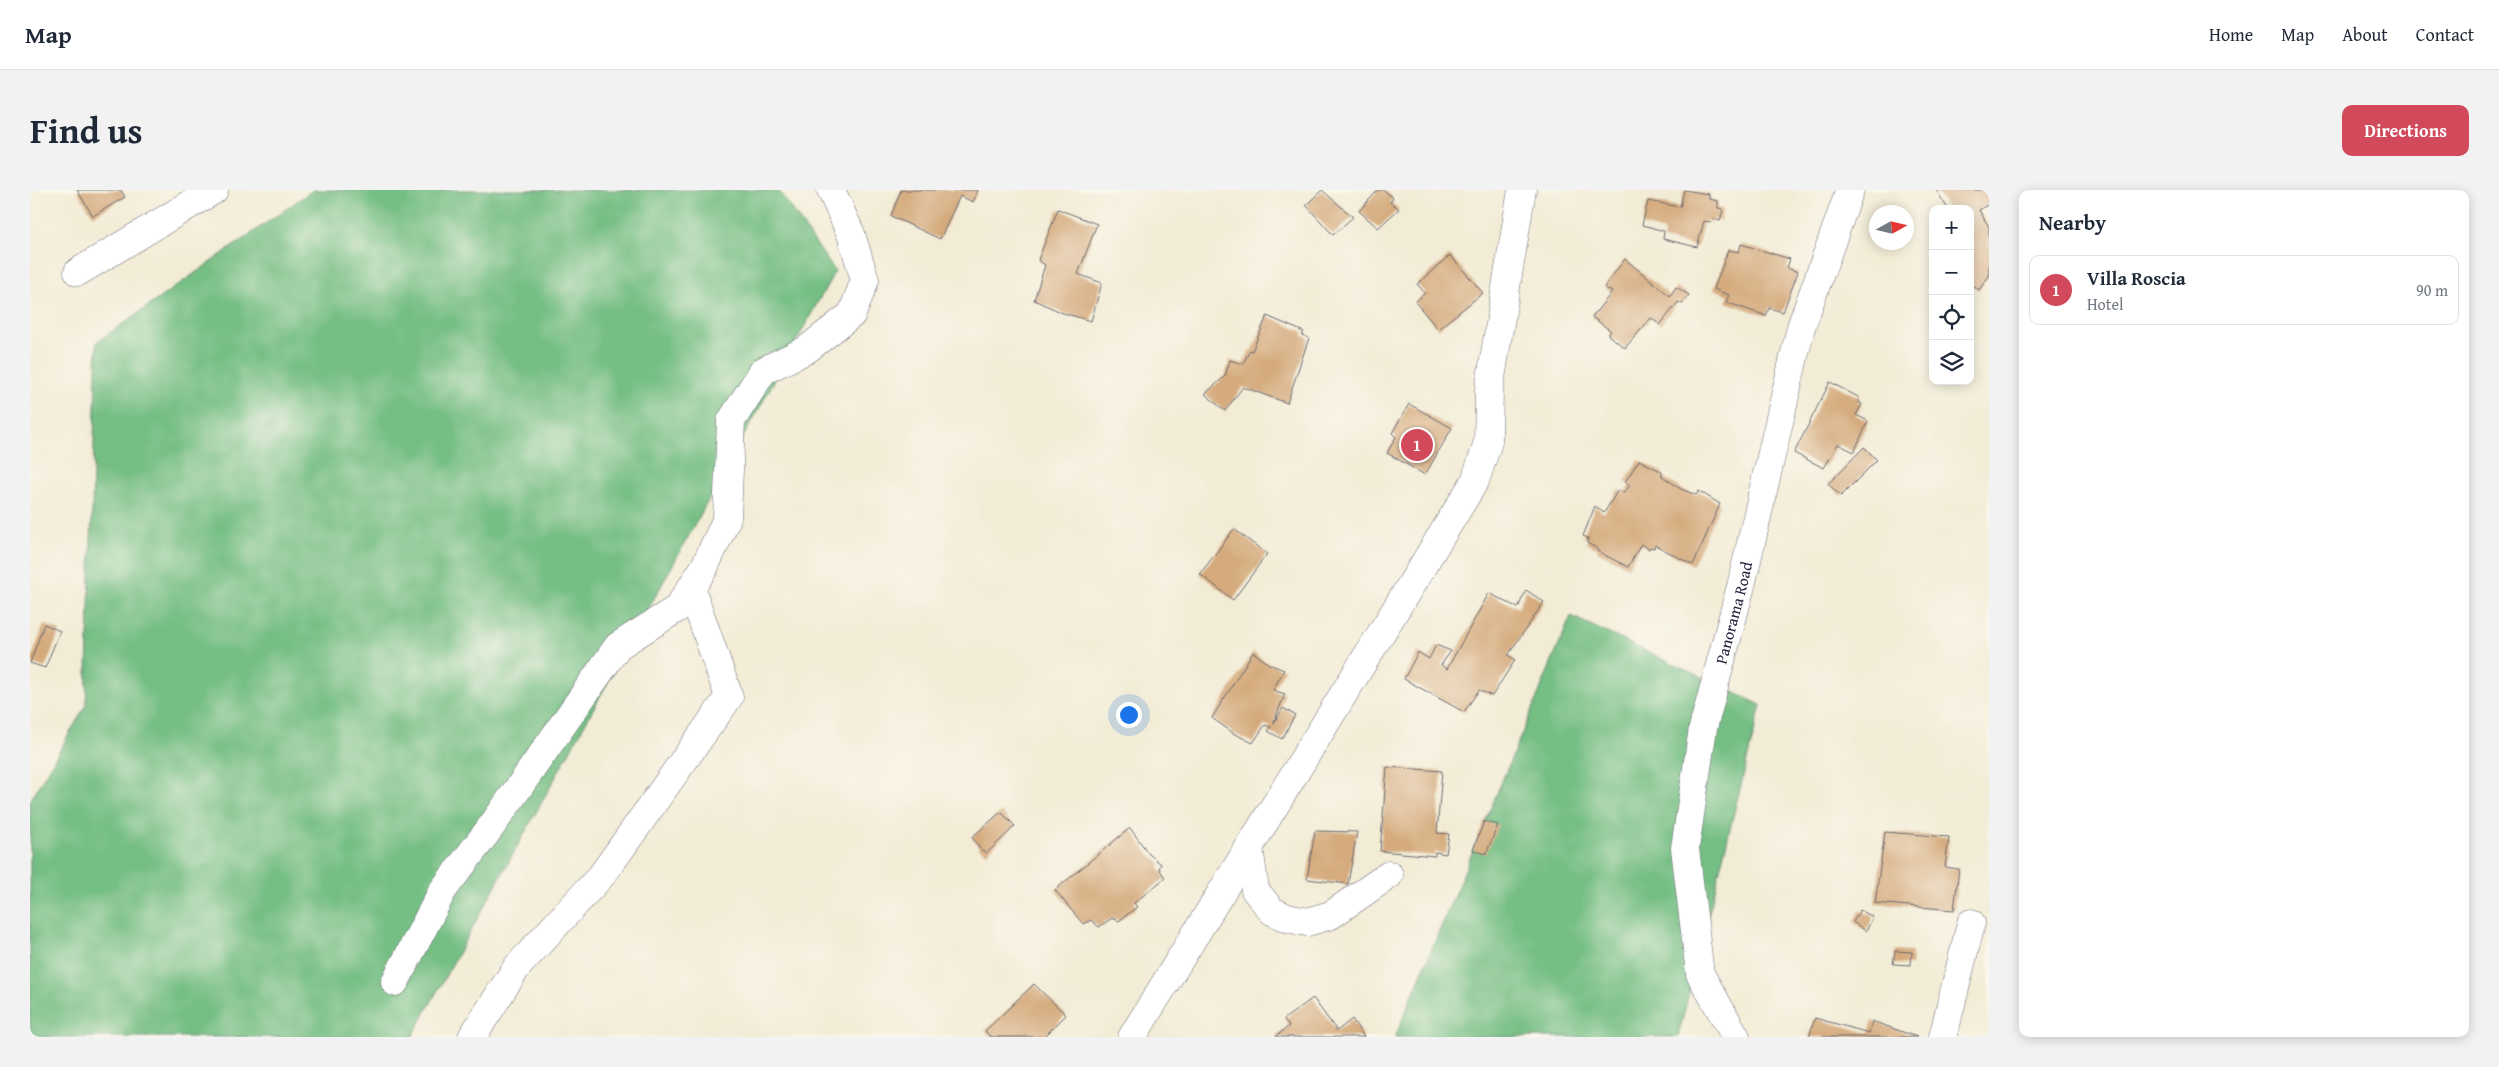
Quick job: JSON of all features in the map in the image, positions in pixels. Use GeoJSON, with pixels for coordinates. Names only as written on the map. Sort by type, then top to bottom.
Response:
{"type":"FeatureCollection","features":[{"type":"Feature","properties":{"kind":"street"},"geometry":{"type":"LineString","coordinates":[[78,272],[214,190]]}},
{"type":"Feature","properties":{"kind":"street"},"geometry":{"type":"LineString","coordinates":[[394,982],[443,890],[491,827],[618,646],[678,608],[704,568],[727,518],[731,421],[763,371],[806,350],[852,314],[865,280],[851,234],[831,190]]}},
{"type":"Feature","properties":{"kind":"street"},"geometry":{"type":"LineString","coordinates":[[1132,1037],[1475,481],[1488,442],[1489,390],[1522,190]]}},
{"type":"Feature","properties":{"kind":"street","name":"Panorama Road"},"geometry":{"type":"LineString","coordinates":[[1736,1037],[1700,974],[1684,848],[1703,728],[1741,586],[1802,327],[1850,190]]}},
{"type":"Feature","properties":{"kind":"street"},"geometry":{"type":"LineString","coordinates":[[472,1037],[517,967],[602,875],[729,697],[691,588]]}},
{"type":"Feature","properties":{"kind":"street"},"geometry":{"type":"LineString","coordinates":[[1248,847],[1255,890],[1272,911],[1287,918],[1307,922],[1331,915],[1389,875]]}},
{"type":"Feature","properties":{"kind":"street"},"geometry":{"type":"LineString","coordinates":[[1943,1037],[1971,923]]}},
{"type":"Feature","properties":{"kind":"green space"},"geometry":{"type":"Polygon","coordinates":[[[313,190],[778,190],[835,271],[412,1037],[30,1037],[30,801],[86,705],[97,342],[313,190]]]}},
{"type":"Feature","properties":{"kind":"green space"},"geometry":{"type":"Polygon","coordinates":[[[1571,616],[1761,705],[1678,1037],[1395,1037],[1571,616]]]}},
{"type":"Feature","properties":{"kind":"building"},"geometry":{"type":"Polygon","coordinates":[[[77,190],[121,190],[125,197],[93,216],[77,190]]]}},
{"type":"Feature","properties":{"kind":"building"},"geometry":{"type":"Polygon","coordinates":[[[901,190],[978,190],[973,202],[960,196],[940,239],[891,216],[901,190]]]}},
{"type":"Feature","properties":{"kind":"building"},"geometry":{"type":"Polygon","coordinates":[[[1322,190],[1353,217],[1333,235],[1306,205],[1322,190]]]}},
{"type":"Feature","properties":{"kind":"building"},"geometry":{"type":"Polygon","coordinates":[[[1378,190],[1384,190],[1393,198],[1390,202],[1399,209],[1378,228],[1359,211],[1378,190]]]}},
{"type":"Feature","properties":{"kind":"building"},"geometry":{"type":"Polygon","coordinates":[[[1684,190],[1709,194],[1709,199],[1718,201],[1718,208],[1723,209],[1720,221],[1714,219],[1712,222],[1704,221],[1697,247],[1663,239],[1664,231],[1642,225],[1648,201],[1680,207],[1684,190]]]}},
{"type":"Feature","properties":{"kind":"building"},"geometry":{"type":"Polygon","coordinates":[[[1936,190],[1989,190],[1989,204],[1979,210],[1989,227],[1989,276],[1979,290],[1974,287],[1974,205],[1945,205],[1936,190]]]}},
{"type":"Feature","properties":{"kind":"building"},"geometry":{"type":"Polygon","coordinates":[[[1058,209],[1097,224],[1078,274],[1102,283],[1091,321],[1063,313],[1034,300],[1045,265],[1038,260],[1058,209]]]}},
{"type":"Feature","properties":{"kind":"building"},"geometry":{"type":"Polygon","coordinates":[[[1741,244],[1790,259],[1787,268],[1798,272],[1783,312],[1769,308],[1766,316],[1726,302],[1729,295],[1714,289],[1728,250],[1739,252],[1741,244]]]}},
{"type":"Feature","properties":{"kind":"building"},"geometry":{"type":"Polygon","coordinates":[[[1450,255],[1483,293],[1438,329],[1415,302],[1425,293],[1417,284],[1450,255]]]}},
{"type":"Feature","properties":{"kind":"building"},"geometry":{"type":"Polygon","coordinates":[[[1625,259],[1670,296],[1676,287],[1689,295],[1682,304],[1678,302],[1660,325],[1651,318],[1625,348],[1608,335],[1611,331],[1592,317],[1612,292],[1604,287],[1625,259]]]}},
{"type":"Feature","properties":{"kind":"building"},"geometry":{"type":"Polygon","coordinates":[[[1267,316],[1304,332],[1302,335],[1309,338],[1287,403],[1243,387],[1225,411],[1205,394],[1225,376],[1230,360],[1243,364],[1250,350],[1252,351],[1267,316]]]}},
{"type":"Feature","properties":{"kind":"building"},"geometry":{"type":"Polygon","coordinates":[[[1830,382],[1860,398],[1858,402],[1862,404],[1856,415],[1868,421],[1854,452],[1838,444],[1824,468],[1794,453],[1830,382]]]}},
{"type":"Feature","properties":{"kind":"building"},"geometry":{"type":"Polygon","coordinates":[[[1409,404],[1452,428],[1425,475],[1387,453],[1396,437],[1392,433],[1409,404]]]}},
{"type":"Feature","properties":{"kind":"building"},"geometry":{"type":"Polygon","coordinates":[[[1864,447],[1877,460],[1841,496],[1828,484],[1864,447]]]}},
{"type":"Feature","properties":{"kind":"building"},"geometry":{"type":"Polygon","coordinates":[[[1639,460],[1662,472],[1662,476],[1681,489],[1696,495],[1699,491],[1720,504],[1693,565],[1655,545],[1654,548],[1650,547],[1649,549],[1641,544],[1628,567],[1597,551],[1598,549],[1587,543],[1588,538],[1583,536],[1595,506],[1604,513],[1618,490],[1624,493],[1630,485],[1625,482],[1639,460]]]}},
{"type":"Feature","properties":{"kind":"building"},"geometry":{"type":"Polygon","coordinates":[[[1234,529],[1267,554],[1233,600],[1200,574],[1234,529]]]}},
{"type":"Feature","properties":{"kind":"building"},"geometry":{"type":"Polygon","coordinates":[[[1526,590],[1544,602],[1508,655],[1515,660],[1492,696],[1479,690],[1464,712],[1404,679],[1418,652],[1429,659],[1436,645],[1451,651],[1441,665],[1447,669],[1489,593],[1518,608],[1526,590]]]}},
{"type":"Feature","properties":{"kind":"building"},"geometry":{"type":"Polygon","coordinates":[[[44,624],[60,631],[45,668],[30,663],[44,624]]]}},
{"type":"Feature","properties":{"kind":"building"},"geometry":{"type":"Polygon","coordinates":[[[1253,652],[1269,664],[1284,670],[1273,690],[1285,694],[1273,724],[1283,708],[1295,715],[1282,739],[1268,731],[1271,727],[1265,725],[1253,743],[1233,733],[1212,718],[1253,652]]]}},
{"type":"Feature","properties":{"kind":"building"},"geometry":{"type":"Polygon","coordinates":[[[1387,767],[1442,771],[1437,833],[1449,834],[1446,854],[1435,852],[1435,856],[1380,851],[1387,767]]]}},
{"type":"Feature","properties":{"kind":"building"},"geometry":{"type":"Polygon","coordinates":[[[1001,812],[1015,826],[987,853],[980,849],[972,837],[1001,812]]]}},
{"type":"Feature","properties":{"kind":"building"},"geometry":{"type":"Polygon","coordinates":[[[1484,821],[1498,825],[1486,854],[1473,850],[1484,821]]]}},
{"type":"Feature","properties":{"kind":"building"},"geometry":{"type":"Polygon","coordinates":[[[1130,828],[1149,854],[1161,864],[1159,868],[1165,878],[1134,903],[1137,907],[1119,921],[1112,918],[1099,927],[1091,920],[1083,924],[1055,890],[1130,828]]]}},
{"type":"Feature","properties":{"kind":"building"},"geometry":{"type":"Polygon","coordinates":[[[1315,831],[1357,832],[1348,884],[1307,879],[1315,831]]]}},
{"type":"Feature","properties":{"kind":"building"},"geometry":{"type":"Polygon","coordinates":[[[1885,832],[1949,837],[1945,867],[1959,869],[1954,910],[1875,903],[1885,832]]]}},
{"type":"Feature","properties":{"kind":"building"},"geometry":{"type":"Polygon","coordinates":[[[1860,910],[1873,917],[1866,931],[1853,922],[1860,910]]]}},
{"type":"Feature","properties":{"kind":"building"},"geometry":{"type":"Polygon","coordinates":[[[1895,951],[1912,952],[1911,965],[1893,964],[1895,951]]]}},
{"type":"Feature","properties":{"kind":"building"},"geometry":{"type":"Polygon","coordinates":[[[1034,984],[1066,1015],[1044,1037],[991,1037],[985,1031],[1034,984]]]}},
{"type":"Feature","properties":{"kind":"building"},"geometry":{"type":"Polygon","coordinates":[[[1313,998],[1337,1031],[1352,1019],[1364,1037],[1275,1037],[1289,1026],[1284,1019],[1313,998]]]}},
{"type":"Feature","properties":{"kind":"building"},"geometry":{"type":"Polygon","coordinates":[[[1815,1018],[1869,1033],[1872,1021],[1917,1037],[1809,1037],[1815,1018]]]}},
{"type":"Feature","properties":{"kind":"place","name":"Villa Roscia"},"geometry":{"type":"Point","coordinates":[1417,445]}}]}
